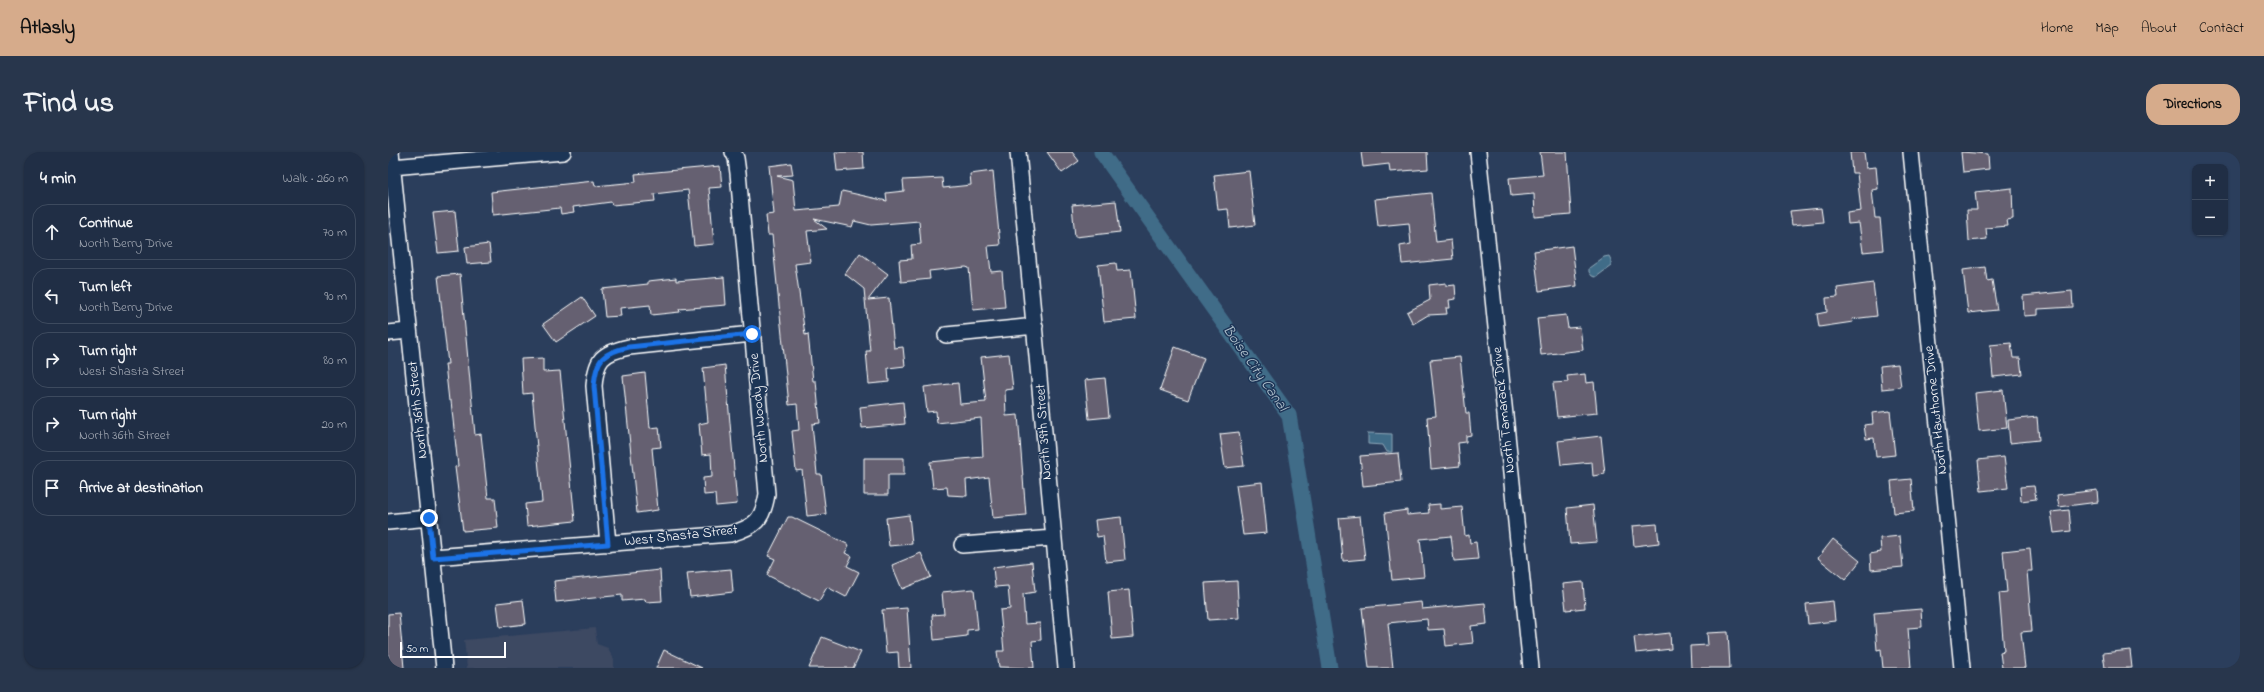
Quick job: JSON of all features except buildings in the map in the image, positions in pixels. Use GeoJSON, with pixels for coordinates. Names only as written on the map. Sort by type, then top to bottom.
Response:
{"type":"FeatureCollection","features":[{"type":"Feature","properties":{"kind":"street"},"geometry":{"type":"LineString","coordinates":[[392,159],[563,152]]}},
{"type":"Feature","properties":{"kind":"street","name":"North Woody Drive"},"geometry":{"type":"LineString","coordinates":[[733,152],[736,158],[738,173],[767,494],[765,508],[758,520]]}},
{"type":"Feature","properties":{"kind":"street","name":"North 39th Street"},"geometry":{"type":"LineString","coordinates":[[1018,152],[1066,668]]}},
{"type":"Feature","properties":{"kind":"street","name":"North Tamarack Drive"},"geometry":{"type":"LineString","coordinates":[[1478,152],[1531,668]]}},
{"type":"Feature","properties":{"kind":"street","name":"North Hawthorne Drive"},"geometry":{"type":"LineString","coordinates":[[1911,152],[1962,668]]}},
{"type":"Feature","properties":{"kind":"street","name":"North 36th Street"},"geometry":{"type":"LineString","coordinates":[[392,159],[444,668]]}},
{"type":"Feature","properties":{"kind":"street"},"geometry":{"type":"LineString","coordinates":[[946,335],[1035,326]]}},
{"type":"Feature","properties":{"kind":"street"},"geometry":{"type":"LineString","coordinates":[[388,333],[409,331]]}},
{"type":"Feature","properties":{"kind":"street"},"geometry":{"type":"LineString","coordinates":[[608,544],[594,386],[595,372],[601,358],[613,351],[629,347],[752,334]]}},
{"type":"Feature","properties":{"kind":"street"},"geometry":{"type":"LineString","coordinates":[[388,522],[429,518]]}},
{"type":"Feature","properties":{"kind":"street","name":"West Shasta Street"},"geometry":{"type":"LineString","coordinates":[[433,558],[730,534],[746,529],[758,520]]}},
{"type":"Feature","properties":{"kind":"street"},"geometry":{"type":"LineString","coordinates":[[962,545],[1053,538]]}},
{"type":"Feature","properties":{"kind":"shaded area"},"geometry":{"type":"Polygon","coordinates":[[[1609,256],[1611,266],[1596,277],[1592,276],[1589,272],[1589,268],[1604,257],[1609,256]]]}},
{"type":"Feature","properties":{"kind":"shaded area"},"geometry":{"type":"Polygon","coordinates":[[[1368,433],[1392,434],[1392,452],[1387,452],[1383,445],[1368,444],[1368,433]]]}},
{"type":"Feature","properties":{"kind":"shaded area"},"geometry":{"type":"Polygon","coordinates":[[[595,628],[597,644],[608,648],[614,659],[614,668],[467,668],[464,640],[595,628]]]}},
{"type":"Feature","properties":{"kind":"waterway","name":"Boise City Canal"},"geometry":{"type":"LineString","coordinates":[[1101,152],[1289,415],[1330,668]]}},
{"type":"Feature","properties":{"kind":"route"},"geometry":{"type":"LineString","coordinates":[[429,518],[433,558],[608,544],[594,386],[595,372],[601,358],[613,351],[629,347],[752,334]]}}]}
